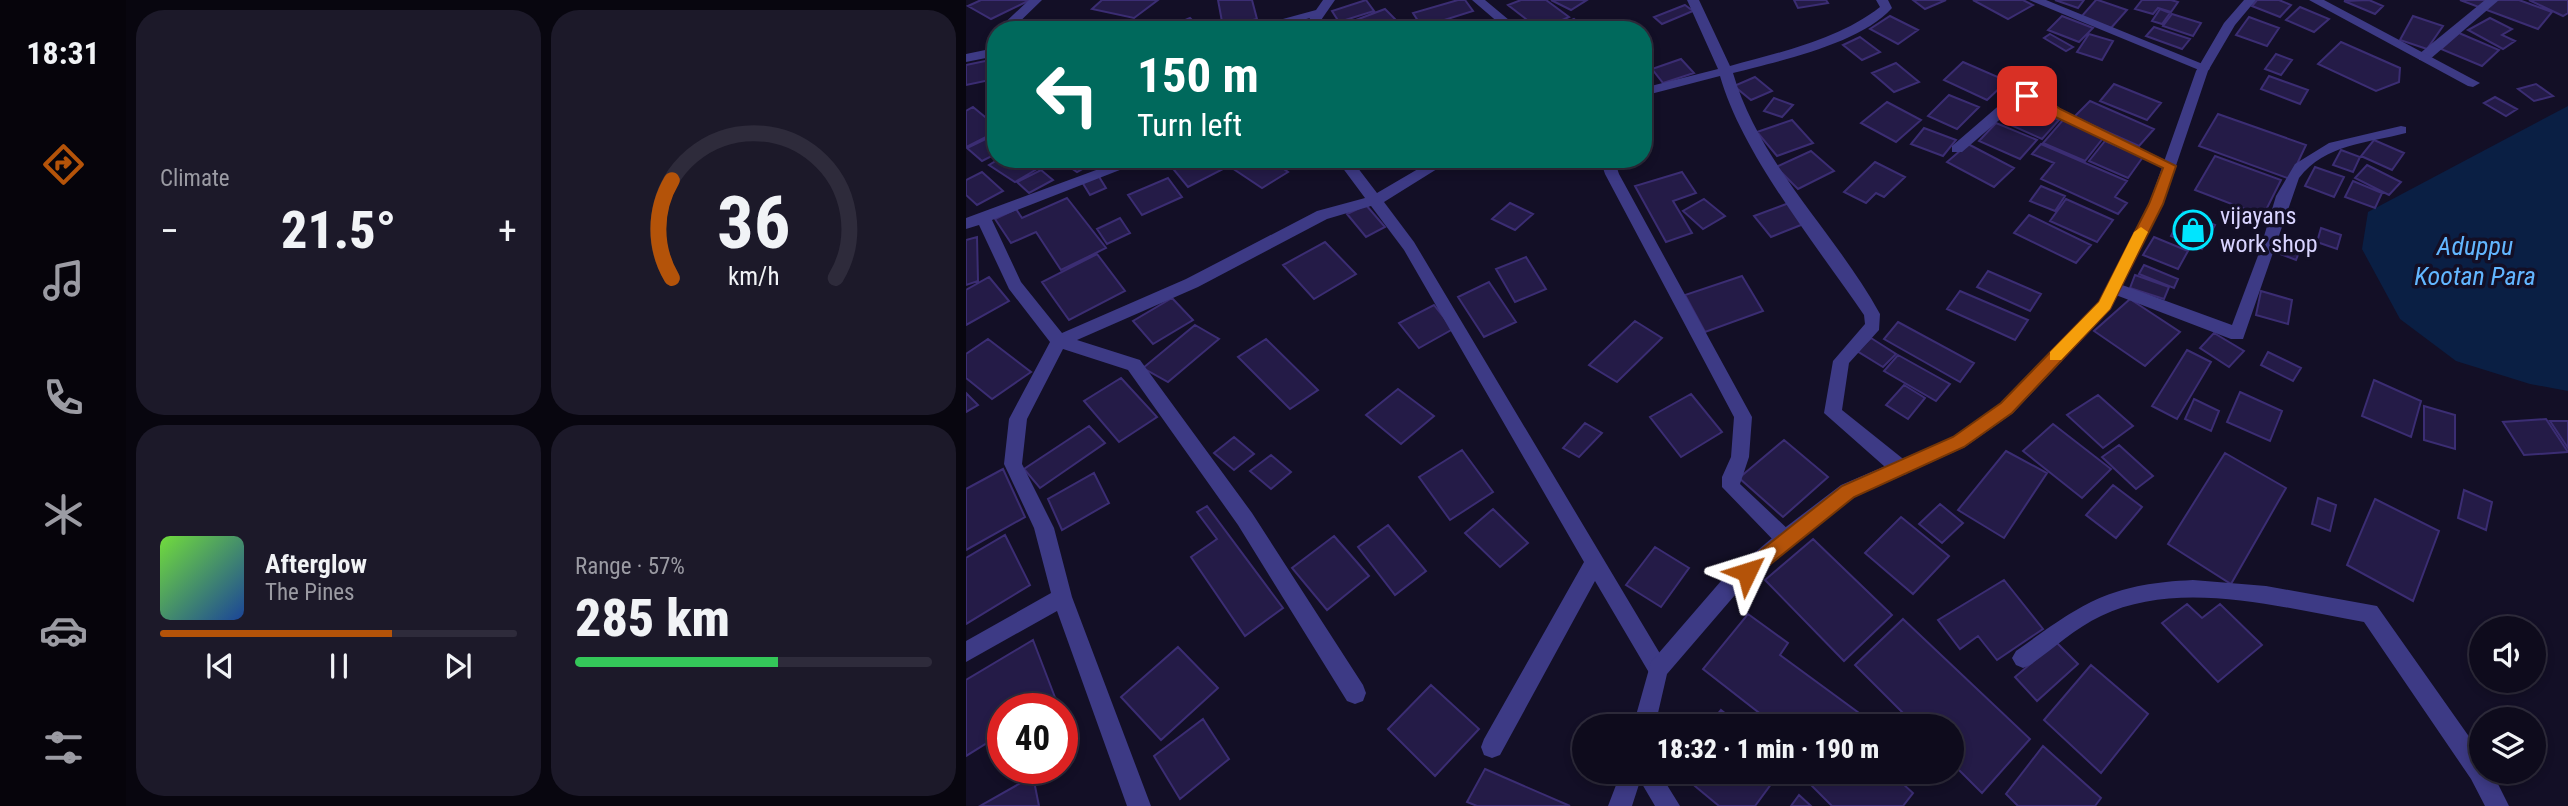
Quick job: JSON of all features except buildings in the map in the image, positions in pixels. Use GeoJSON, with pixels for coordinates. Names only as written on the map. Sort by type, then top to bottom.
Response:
{"type":"FeatureCollection","features":[{"type":"Feature","properties":{"kind":"street"},"geometry":{"type":"LineString","coordinates":[[1013,21],[1036,0]]}},
{"type":"Feature","properties":{"kind":"street"},"geometry":{"type":"LineString","coordinates":[[1314,21],[1329,0]]}},
{"type":"Feature","properties":{"kind":"street"},"geometry":{"type":"LineString","coordinates":[[1478,0],[1504,21]]}},
{"type":"Feature","properties":{"kind":"street"},"geometry":{"type":"LineString","coordinates":[[1693,0],[1725,69],[1733,97],[1768,163],[1872,314],[1873,326],[1841,361],[1833,413],[1900,468]]}},
{"type":"Feature","properties":{"kind":"street"},"geometry":{"type":"LineString","coordinates":[[1652,89],[1841,37],[1879,18],[1886,8],[1882,0]]}},
{"type":"Feature","properties":{"kind":"street"},"geometry":{"type":"LineString","coordinates":[[2035,0],[2204,67]]}},
{"type":"Feature","properties":{"kind":"street"},"geometry":{"type":"LineString","coordinates":[[1647,714],[1658,669],[1728,588],[1785,539],[1848,491],[1959,442],[2007,408],[2105,305],[2156,204],[2204,67],[2230,23],[2250,0]]}},
{"type":"Feature","properties":{"kind":"street"},"geometry":{"type":"LineString","coordinates":[[2315,0],[2473,83]]}},
{"type":"Feature","properties":{"kind":"street"},"geometry":{"type":"LineString","coordinates":[[2424,57],[2457,27],[2493,0]]}},
{"type":"Feature","properties":{"kind":"street"},"geometry":{"type":"LineString","coordinates":[[1285,21],[1317,13]]}},
{"type":"Feature","properties":{"kind":"street"},"geometry":{"type":"LineString","coordinates":[[966,58],[987,53]]}},
{"type":"Feature","properties":{"kind":"street"},"geometry":{"type":"LineString","coordinates":[[1957,149],[2015,99],[2027,96],[2036,97],[2056,112],[2170,166]]}},
{"type":"Feature","properties":{"kind":"street"},"geometry":{"type":"LineString","coordinates":[[2114,288],[2237,334],[2275,231],[2284,196],[2301,167],[2318,155],[2361,137],[2401,130]]}},
{"type":"Feature","properties":{"kind":"street"},"geometry":{"type":"LineString","coordinates":[[1117,168],[974,221],[1014,285],[1059,341],[1134,365],[1245,519],[1355,693]]}},
{"type":"Feature","properties":{"kind":"street"},"geometry":{"type":"LineString","coordinates":[[1350,168],[1409,246],[1658,669]]}},
{"type":"Feature","properties":{"kind":"street"},"geometry":{"type":"LineString","coordinates":[[1139,806],[1062,597],[1044,528],[1013,464],[1018,419],[1059,341],[1192,283],[1322,215],[1376,200],[1431,168]]}},
{"type":"Feature","properties":{"kind":"street"},"geometry":{"type":"LineString","coordinates":[[1610,168],[1743,417],[1740,457],[1731,477],[1731,487],[1785,539]]}},
{"type":"Feature","properties":{"kind":"street"},"geometry":{"type":"LineString","coordinates":[[1492,747],[1595,562]]}},
{"type":"Feature","properties":{"kind":"street"},"geometry":{"type":"LineString","coordinates":[[2023,658],[2094,609],[2144,592],[2185,587],[2370,613],[2479,771],[2497,806]]}},
{"type":"Feature","properties":{"kind":"street"},"geometry":{"type":"LineString","coordinates":[[966,652],[1062,597]]}},
{"type":"Feature","properties":{"kind":"street"},"geometry":{"type":"LineString","coordinates":[[1620,806],[1628,784]]}},
{"type":"Feature","properties":{"kind":"street"},"geometry":{"type":"LineString","coordinates":[[1654,784],[1668,806]]}},
{"type":"Feature","properties":{"kind":"water","name":"Aduppu Kootan Para"},"geometry":{"type":"Polygon","coordinates":[[[2568,106],[2568,391],[2530,384],[2456,361],[2400,319],[2362,249],[2368,212],[2568,106]]]}},
{"type":"Feature","properties":{"kind":"slow traffic"},"geometry":{"type":"LineString","coordinates":[[2055,356],[2105,305],[2141,232]]}},
{"type":"Feature","properties":{"kind":"place","name":"vijayans work shop"},"geometry":{"type":"Point","coordinates":[2193,230]}},
{"type":"Feature","properties":{"kind":"route"},"geometry":{"type":"LineString","coordinates":[[1747,572],[1848,491],[1959,442],[2007,408],[2105,305],[2156,204],[2170,166],[2056,112],[2036,97],[2027,96]]}}]}
